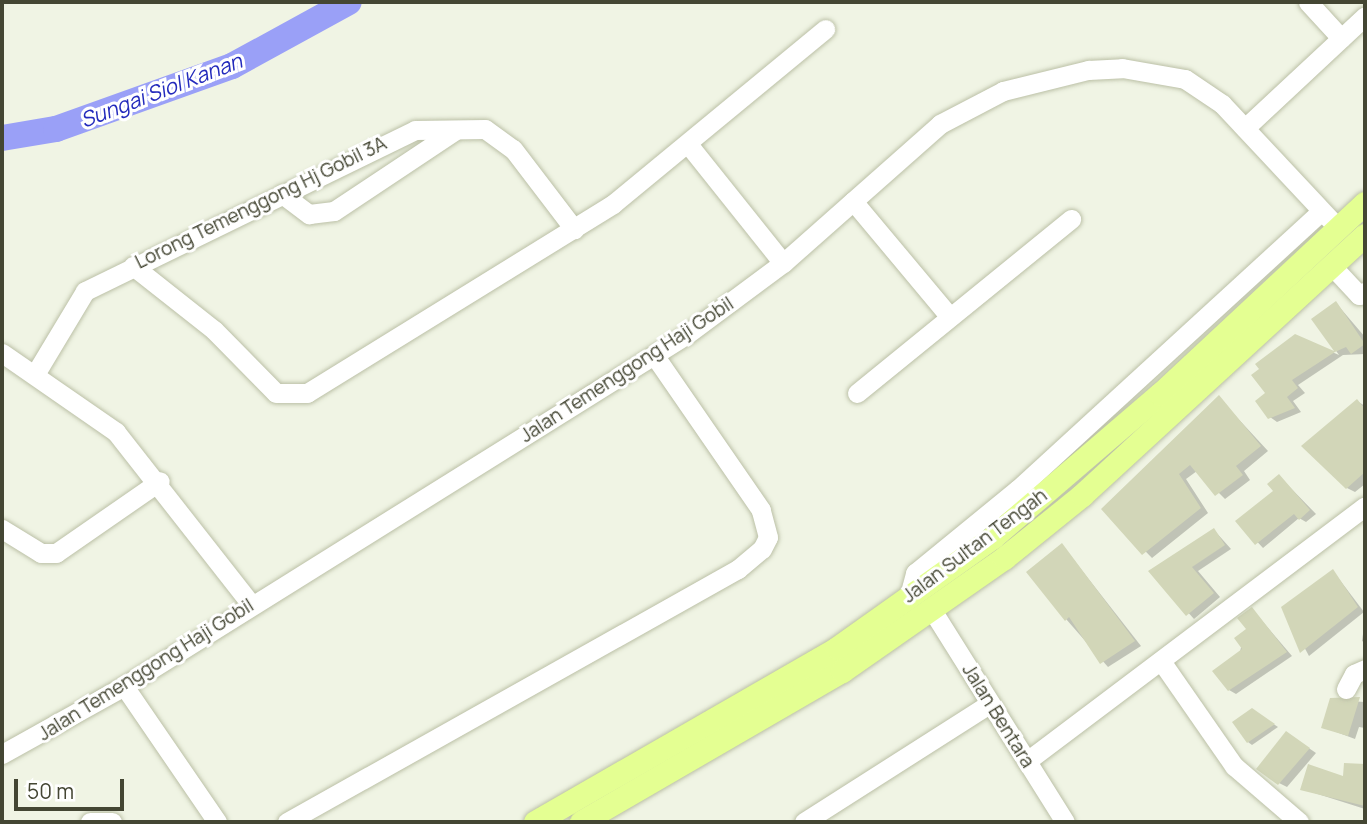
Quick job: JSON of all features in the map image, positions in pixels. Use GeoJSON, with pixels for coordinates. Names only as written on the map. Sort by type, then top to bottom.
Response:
{"type":"FeatureCollection","features":[{"type":"Feature","properties":{"kind":"main road","name":"Jalan Sultan Tengah"},"geometry":{"type":"LineString","coordinates":[[535,822],[770,689],[909,596],[1068,475],[1329,219],[1365,203]]}},
{"type":"Feature","properties":{"kind":"main road","name":"Jalan Sultan Tengah"},"geometry":{"type":"LineString","coordinates":[[581,822],[780,710],[932,610],[1082,495],[1365,235]]}},
{"type":"Feature","properties":{"kind":"street"},"geometry":{"type":"LineString","coordinates":[[1308,2],[1341,38]]}},
{"type":"Feature","properties":{"kind":"street"},"geometry":{"type":"LineString","coordinates":[[1245,128],[1365,16]]}},
{"type":"Feature","properties":{"kind":"street"},"geometry":{"type":"LineString","coordinates":[[133,267],[214,330],[276,393],[290,397],[574,229],[688,144],[825,29]]}},
{"type":"Feature","properties":{"kind":"street","name":"Jalan Temenggong Haji Gobil"},"geometry":{"type":"LineString","coordinates":[[4,758],[654,355],[783,263],[967,107],[1003,90],[1088,70],[1122,68],[1185,79],[1245,128],[1329,219]]}},
{"type":"Feature","properties":{"kind":"street","name":"Lorong Temenggong Hj Gobil 3A"},"geometry":{"type":"LineString","coordinates":[[37,372],[77,298],[133,267],[401,134],[485,129],[501,140],[574,229]]}},
{"type":"Feature","properties":{"kind":"street"},"geometry":{"type":"LineString","coordinates":[[282,194],[309,214],[334,211],[456,130]]}},
{"type":"Feature","properties":{"kind":"street"},"geometry":{"type":"LineString","coordinates":[[688,144],[783,263]]}},
{"type":"Feature","properties":{"kind":"street"},"geometry":{"type":"LineString","coordinates":[[853,201],[950,317]]}},
{"type":"Feature","properties":{"kind":"street"},"geometry":{"type":"LineString","coordinates":[[857,393],[1071,219]]}},
{"type":"Feature","properties":{"kind":"street"},"geometry":{"type":"LineString","coordinates":[[1331,265],[1363,298]]}},
{"type":"Feature","properties":{"kind":"street"},"geometry":{"type":"LineString","coordinates":[[2,353],[37,372],[116,432],[160,481],[251,604]]}},
{"type":"Feature","properties":{"kind":"street"},"geometry":{"type":"LineString","coordinates":[[287,822],[738,569],[762,549],[768,537],[761,510],[654,355]]}},
{"type":"Feature","properties":{"kind":"street"},"geometry":{"type":"LineString","coordinates":[[2,529],[41,553],[56,553],[160,481]]}},
{"type":"Feature","properties":{"kind":"street"},"geometry":{"type":"LineString","coordinates":[[1027,761],[1365,506]]}},
{"type":"Feature","properties":{"kind":"street","name":"Jalan Bentara"},"geometry":{"type":"LineString","coordinates":[[932,610],[1065,822]]}},
{"type":"Feature","properties":{"kind":"street"},"geometry":{"type":"LineString","coordinates":[[1161,661],[1234,766],[1299,822]]}},
{"type":"Feature","properties":{"kind":"street"},"geometry":{"type":"LineString","coordinates":[[1346,690],[1353,674],[1365,669]]}},
{"type":"Feature","properties":{"kind":"street"},"geometry":{"type":"LineString","coordinates":[[124,686],[217,822]]}},
{"type":"Feature","properties":{"kind":"street"},"geometry":{"type":"LineString","coordinates":[[804,822],[989,704]]}},
{"type":"Feature","properties":{"kind":"street"},"geometry":{"type":"LineString","coordinates":[[90,822],[112,822]]}},
{"type":"Feature","properties":{"kind":"building"},"geometry":{"type":"Polygon","coordinates":[[[1336,301],[1365,344],[1351,354],[1346,347],[1335,352],[1292,380],[1298,388],[1287,397],[1295,408],[1268,419],[1255,401],[1265,393],[1251,375],[1259,369],[1255,364],[1295,334],[1334,351],[1311,319],[1336,301]]]}},
{"type":"Feature","properties":{"kind":"building"},"geometry":{"type":"Polygon","coordinates":[[[1219,395],[1261,446],[1236,466],[1243,475],[1215,496],[1190,465],[1179,474],[1201,508],[1142,555],[1101,509],[1219,395]]]}},
{"type":"Feature","properties":{"kind":"building"},"geometry":{"type":"Polygon","coordinates":[[[1357,399],[1365,409],[1365,472],[1346,489],[1301,446],[1357,399]]]}},
{"type":"Feature","properties":{"kind":"building"},"geometry":{"type":"Polygon","coordinates":[[[1279,474],[1310,510],[1299,520],[1294,514],[1255,545],[1235,521],[1273,491],[1267,484],[1279,474]]]}},
{"type":"Feature","properties":{"kind":"building"},"geometry":{"type":"Polygon","coordinates":[[[1214,528],[1225,545],[1192,567],[1214,593],[1186,616],[1148,571],[1214,528]]]}},
{"type":"Feature","properties":{"kind":"building"},"geometry":{"type":"Polygon","coordinates":[[[1062,543],[1135,641],[1100,664],[1069,617],[1065,621],[1026,572],[1062,543]]]}},
{"type":"Feature","properties":{"kind":"building"},"geometry":{"type":"Polygon","coordinates":[[[1333,569],[1358,607],[1300,653],[1281,607],[1333,569]]]}},
{"type":"Feature","properties":{"kind":"building"},"geometry":{"type":"Polygon","coordinates":[[[1252,607],[1287,652],[1228,691],[1212,671],[1242,649],[1234,638],[1246,629],[1237,618],[1252,607]]]}},
{"type":"Feature","properties":{"kind":"building"},"geometry":{"type":"Polygon","coordinates":[[[1360,697],[1348,736],[1321,728],[1330,698],[1360,697]]]}},
{"type":"Feature","properties":{"kind":"building"},"geometry":{"type":"Polygon","coordinates":[[[1252,708],[1275,724],[1247,743],[1232,722],[1252,708]]]}},
{"type":"Feature","properties":{"kind":"building"},"geometry":{"type":"Polygon","coordinates":[[[1286,731],[1310,748],[1278,785],[1256,769],[1286,731]]]}},
{"type":"Feature","properties":{"kind":"building"},"geometry":{"type":"Polygon","coordinates":[[[1344,763],[1365,764],[1365,806],[1300,790],[1308,764],[1343,776],[1344,763]]]}},
{"type":"Feature","properties":{"kind":"waterway","name":"Sungai Siol Kanan"},"geometry":{"type":"LineString","coordinates":[[2,138],[56,129],[232,66],[349,2]]}}]}
